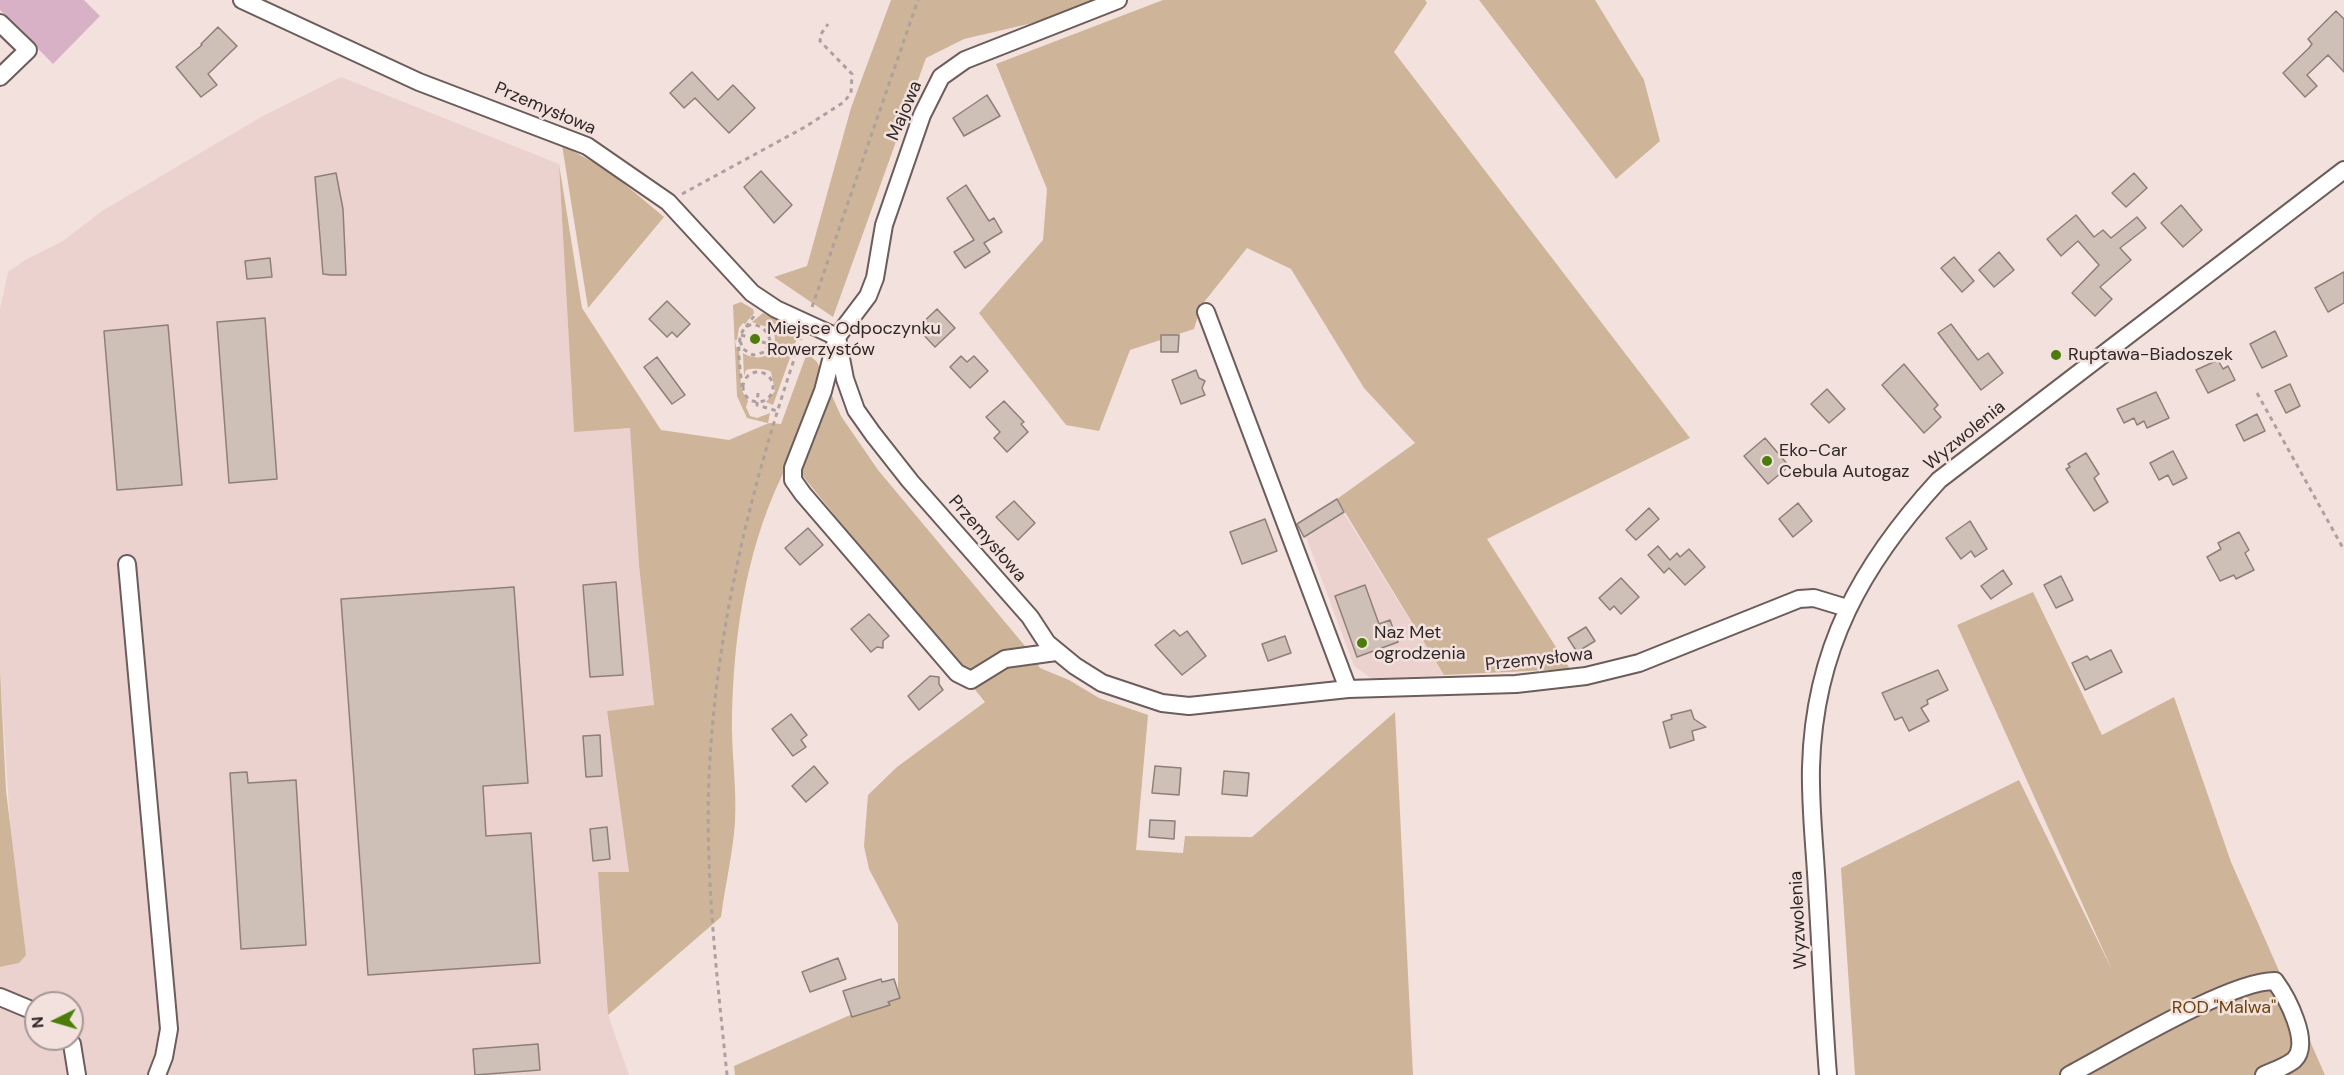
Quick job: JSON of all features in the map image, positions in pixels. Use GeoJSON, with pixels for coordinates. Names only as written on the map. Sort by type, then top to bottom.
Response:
{"type":"FeatureCollection","features":[{"type":"Feature","properties":{"kind":"street","name":"Przemysłowa"},"geometry":{"type":"LineString","coordinates":[[242,0],[419,81],[587,146],[668,202],[752,293],[776,309],[807,321],[837,337],[845,379],[856,410],[873,434],[1056,652],[1102,683],[1162,703],[1208,704],[1348,689],[1516,684],[1586,676],[1639,663],[1799,599],[1814,598],[1847,608]]}},
{"type":"Feature","properties":{"kind":"street","name":"Majowa"},"geometry":{"type":"LineString","coordinates":[[837,337],[868,296],[875,278],[884,225],[922,115],[941,77],[965,60],[1119,0]]}},
{"type":"Feature","properties":{"kind":"street"},"geometry":{"type":"LineString","coordinates":[[0,23],[28,50],[0,77]]}},
{"type":"Feature","properties":{"kind":"street","name":"Wyzwolenia"},"geometry":{"type":"LineString","coordinates":[[1828,1075],[1811,767],[1814,728],[1825,674],[1847,608],[1887,540],[1939,480],[2344,170]]}},
{"type":"Feature","properties":{"kind":"street"},"geometry":{"type":"LineString","coordinates":[[1206,312],[1348,689]]}},
{"type":"Feature","properties":{"kind":"street"},"geometry":{"type":"LineString","coordinates":[[837,337],[823,391],[793,468],[793,480],[957,673],[971,680],[1005,659],[1056,652]]}},
{"type":"Feature","properties":{"kind":"street"},"geometry":{"type":"LineString","coordinates":[[127,564],[169,1029],[164,1057],[157,1075]]}},
{"type":"Feature","properties":{"kind":"street"},"geometry":{"type":"LineString","coordinates":[[2069,1075],[2211,1001],[2261,981],[2274,981],[2283,992],[2298,1026],[2301,1047],[2295,1059],[2264,1075]]}},
{"type":"Feature","properties":{"kind":"street"},"geometry":{"type":"LineString","coordinates":[[0,997],[24,1007]]}},
{"type":"Feature","properties":{"kind":"street"},"geometry":{"type":"LineString","coordinates":[[73,1051],[76,1075]]}},
{"type":"Feature","properties":{"kind":"path"},"geometry":{"type":"LineString","coordinates":[[727,1075],[711,906],[709,818],[712,736],[720,655],[735,566],[754,487],[777,411],[918,0]]}},
{"type":"Feature","properties":{"kind":"path"},"geometry":{"type":"LineString","coordinates":[[668,202],[806,127],[844,102],[851,93],[852,74],[820,42],[820,34],[828,24]]}},
{"type":"Feature","properties":{"kind":"path"},"geometry":{"type":"LineString","coordinates":[[740,341],[743,349],[753,355],[765,352],[770,344],[769,333],[760,325],[748,326],[741,335],[740,341],[742,388],[747,398],[757,402],[757,405],[777,411]]}},
{"type":"Feature","properties":{"kind":"path"},"geometry":{"type":"LineString","coordinates":[[741,335],[748,337]]}},
{"type":"Feature","properties":{"kind":"path"},"geometry":{"type":"LineString","coordinates":[[762,342],[770,344]]}},
{"type":"Feature","properties":{"kind":"path"},"geometry":{"type":"LineString","coordinates":[[757,402],[768,399],[773,389],[768,375],[758,371]]}},
{"type":"Feature","properties":{"kind":"path"},"geometry":{"type":"LineString","coordinates":[[742,388],[745,378],[758,371]]}},
{"type":"Feature","properties":{"kind":"path"},"geometry":{"type":"LineString","coordinates":[[758,371],[758,379]]}},
{"type":"Feature","properties":{"kind":"path"},"geometry":{"type":"LineString","coordinates":[[757,402],[758,393]]}},
{"type":"Feature","properties":{"kind":"path"},"geometry":{"type":"LineString","coordinates":[[2257,393],[2344,550]]}},
{"type":"Feature","properties":{"kind":"shaded area"},"geometry":{"type":"Polygon","coordinates":[[[0,0],[84,0],[100,16],[53,64],[0,10],[0,0]]]}},
{"type":"Feature","properties":{"kind":"shaded area"},"geometry":{"type":"Polygon","coordinates":[[[341,77],[559,164],[574,431],[630,428],[639,565],[654,706],[607,711],[629,872],[598,873],[608,1015],[629,1075],[0,1075],[0,967],[19,963],[0,669],[0,309],[8,272],[25,260],[63,241],[102,211],[261,117],[341,77]]]}},
{"type":"Feature","properties":{"kind":"shaded area"},"geometry":{"type":"Polygon","coordinates":[[[1335,499],[1444,675],[1372,679],[1354,666],[1300,521],[1335,499]]]}},
{"type":"Feature","properties":{"kind":"green space"},"geometry":{"type":"Polygon","coordinates":[[[891,0],[1102,0],[1071,14],[964,39],[926,58],[833,317],[774,277],[807,266],[851,108],[891,0]]]}},
{"type":"Feature","properties":{"kind":"green space"},"geometry":{"type":"Polygon","coordinates":[[[1163,0],[1425,0],[1427,3],[1394,52],[1690,438],[1487,539],[1570,669],[1444,675],[1337,499],[1415,443],[1364,388],[1291,269],[1247,248],[1201,306],[1194,329],[1130,350],[1099,431],[1066,425],[979,313],[1043,240],[1047,189],[996,64],[1163,0]]]}},
{"type":"Feature","properties":{"kind":"green space"},"geometry":{"type":"Polygon","coordinates":[[[1479,0],[1595,0],[1644,80],[1660,141],[1616,179],[1479,0]]]}},
{"type":"Feature","properties":{"kind":"green space"},"geometry":{"type":"Polygon","coordinates":[[[562,145],[609,171],[664,217],[588,308],[562,145]]]}},
{"type":"Feature","properties":{"kind":"green space"},"geometry":{"type":"Polygon","coordinates":[[[559,164],[582,308],[661,430],[729,440],[769,423],[781,424],[807,353],[817,362],[841,416],[878,470],[1030,652],[1040,668],[1069,680],[1099,698],[1148,715],[1136,850],[1183,853],[1185,836],[1252,837],[1395,712],[1413,1075],[735,1075],[734,1066],[898,994],[898,924],[869,869],[864,846],[868,795],[897,767],[985,702],[790,460],[776,490],[754,552],[740,617],[732,716],[735,822],[721,917],[608,1015],[598,872],[629,872],[607,711],[654,705],[639,565],[630,428],[574,432],[559,164]]]}},
{"type":"Feature","properties":{"kind":"green space"},"geometry":{"type":"Polygon","coordinates":[[[741,302],[753,309],[754,313],[739,328],[737,340],[735,340],[736,347],[739,347],[741,389],[748,401],[746,407],[750,416],[757,418],[770,413],[768,423],[747,418],[737,396],[733,305],[741,302]]]}},
{"type":"Feature","properties":{"kind":"green space"},"geometry":{"type":"Polygon","coordinates":[[[763,313],[800,330],[773,405],[766,402],[775,391],[771,372],[762,369],[748,369],[744,376],[743,353],[754,357],[765,356],[771,352],[769,350],[775,340],[774,332],[771,333],[767,327],[752,322],[763,313]]]}},
{"type":"Feature","properties":{"kind":"green space","name":"ROD \"Malwa\""},"geometry":{"type":"Polygon","coordinates":[[[2033,592],[2102,735],[2174,697],[2231,862],[2325,1075],[1855,1075],[1841,868],[2019,780],[2113,972],[1957,625],[2033,592]]]}},
{"type":"Feature","properties":{"kind":"green space"},"geometry":{"type":"Polygon","coordinates":[[[0,669],[6,791],[26,955],[19,963],[0,967],[0,669]]]}},
{"type":"Feature","properties":{"kind":"building"},"geometry":{"type":"Polygon","coordinates":[[[2336,11],[2344,19],[2344,72],[2328,55],[2307,75],[2317,86],[2305,97],[2283,73],[2309,48],[2312,44],[2308,39],[2336,11]]]}},
{"type":"Feature","properties":{"kind":"building"},"geometry":{"type":"Polygon","coordinates":[[[218,27],[237,46],[208,74],[217,85],[201,97],[176,67],[202,45],[218,27]]]}},
{"type":"Feature","properties":{"kind":"building"},"geometry":{"type":"Polygon","coordinates":[[[692,72],[718,100],[733,85],[755,108],[729,133],[695,98],[684,108],[670,93],[692,72]]]}},
{"type":"Feature","properties":{"kind":"building"},"geometry":{"type":"Polygon","coordinates":[[[987,95],[1000,116],[964,136],[953,118],[987,95]]]}},
{"type":"Feature","properties":{"kind":"building"},"geometry":{"type":"Polygon","coordinates":[[[761,171],[792,205],[774,223],[744,187],[761,171]]]}},
{"type":"Feature","properties":{"kind":"building"},"geometry":{"type":"Polygon","coordinates":[[[336,173],[343,209],[346,275],[323,274],[315,177],[336,173]]]}},
{"type":"Feature","properties":{"kind":"building"},"geometry":{"type":"Polygon","coordinates":[[[2134,173],[2147,188],[2126,207],[2112,193],[2134,173]]]}},
{"type":"Feature","properties":{"kind":"building"},"geometry":{"type":"Polygon","coordinates":[[[966,185],[989,221],[994,218],[1002,232],[984,243],[990,252],[965,268],[954,252],[974,240],[947,198],[966,185]]]}},
{"type":"Feature","properties":{"kind":"building"},"geometry":{"type":"Polygon","coordinates":[[[2181,205],[2202,230],[2183,247],[2161,223],[2181,205]]]}},
{"type":"Feature","properties":{"kind":"building"},"geometry":{"type":"Polygon","coordinates":[[[2076,215],[2094,237],[2103,230],[2111,238],[2137,217],[2146,228],[2120,248],[2131,260],[2100,287],[2112,299],[2095,316],[2072,293],[2099,265],[2078,241],[2061,256],[2047,239],[2076,215]]]}},
{"type":"Feature","properties":{"kind":"building"},"geometry":{"type":"Polygon","coordinates":[[[1999,252],[2014,270],[1994,287],[1979,270],[1999,252]]]}},
{"type":"Feature","properties":{"kind":"building"},"geometry":{"type":"Polygon","coordinates":[[[1954,257],[1974,281],[1962,292],[1941,268],[1954,257]]]}},
{"type":"Feature","properties":{"kind":"building"},"geometry":{"type":"Polygon","coordinates":[[[270,258],[272,277],[247,279],[245,261],[270,258]]]}},
{"type":"Feature","properties":{"kind":"building"},"geometry":{"type":"Polygon","coordinates":[[[2344,272],[2344,303],[2328,312],[2315,288],[2344,272]]]}},
{"type":"Feature","properties":{"kind":"building"},"geometry":{"type":"Polygon","coordinates":[[[667,301],[690,324],[677,337],[672,332],[667,337],[649,319],[667,301]]]}},
{"type":"Feature","properties":{"kind":"building"},"geometry":{"type":"Polygon","coordinates":[[[937,309],[955,328],[935,347],[917,328],[937,309]]]}},
{"type":"Feature","properties":{"kind":"building"},"geometry":{"type":"Polygon","coordinates":[[[265,318],[277,479],[229,483],[217,322],[265,318]]]}},
{"type":"Feature","properties":{"kind":"building"},"geometry":{"type":"Polygon","coordinates":[[[1951,324],[1978,360],[1988,353],[2003,373],[1981,390],[1938,333],[1951,324]]]}},
{"type":"Feature","properties":{"kind":"building"},"geometry":{"type":"Polygon","coordinates":[[[168,325],[182,485],[117,490],[104,331],[168,325]]]}},
{"type":"Feature","properties":{"kind":"building"},"geometry":{"type":"Polygon","coordinates":[[[2275,331],[2287,356],[2262,368],[2250,344],[2275,331]]]}},
{"type":"Feature","properties":{"kind":"building"},"geometry":{"type":"Polygon","coordinates":[[[1161,335],[1179,335],[1178,352],[1161,352],[1161,335]]]}},
{"type":"Feature","properties":{"kind":"building"},"geometry":{"type":"Polygon","coordinates":[[[961,356],[967,362],[974,356],[988,371],[970,388],[950,367],[961,356]]]}},
{"type":"Feature","properties":{"kind":"building"},"geometry":{"type":"Polygon","coordinates":[[[657,357],[685,395],[672,404],[644,367],[657,357]]]}},
{"type":"Feature","properties":{"kind":"building"},"geometry":{"type":"Polygon","coordinates":[[[2218,360],[2223,369],[2228,366],[2235,380],[2208,393],[2196,370],[2218,360]]]}},
{"type":"Feature","properties":{"kind":"building"},"geometry":{"type":"Polygon","coordinates":[[[1904,364],[1938,405],[1934,409],[1941,417],[1924,433],[1882,385],[1904,364]]]}},
{"type":"Feature","properties":{"kind":"building"},"geometry":{"type":"Polygon","coordinates":[[[1196,370],[1199,378],[1205,381],[1202,388],[1205,395],[1181,404],[1172,380],[1196,370]]]}},
{"type":"Feature","properties":{"kind":"building"},"geometry":{"type":"Polygon","coordinates":[[[2290,384],[2300,406],[2286,413],[2275,391],[2290,384]]]}},
{"type":"Feature","properties":{"kind":"building"},"geometry":{"type":"Polygon","coordinates":[[[1827,389],[1845,409],[1829,423],[1811,404],[1827,389]]]}},
{"type":"Feature","properties":{"kind":"building"},"geometry":{"type":"Polygon","coordinates":[[[2156,392],[2169,418],[2147,428],[2144,421],[2137,425],[2134,418],[2124,423],[2117,409],[2156,392]]]}},
{"type":"Feature","properties":{"kind":"building"},"geometry":{"type":"Polygon","coordinates":[[[1004,401],[1024,422],[1021,424],[1028,432],[1007,452],[994,438],[1000,432],[986,417],[1004,401]]]}},
{"type":"Feature","properties":{"kind":"building"},"geometry":{"type":"Polygon","coordinates":[[[2257,414],[2265,431],[2244,441],[2236,425],[2257,414]]]}},
{"type":"Feature","properties":{"kind":"building","name":"Eko-Car Cebula Autogaz"},"geometry":{"type":"Polygon","coordinates":[[[1765,438],[1789,466],[1768,484],[1744,456],[1765,438]]]}},
{"type":"Feature","properties":{"kind":"building"},"geometry":{"type":"Polygon","coordinates":[[[2173,451],[2187,478],[2173,485],[2168,475],[2159,480],[2150,463],[2173,451]]]}},
{"type":"Feature","properties":{"kind":"building"},"geometry":{"type":"Polygon","coordinates":[[[2086,453],[2099,474],[2094,478],[2108,502],[2094,511],[2066,469],[2070,467],[2068,464],[2086,453]]]}},
{"type":"Feature","properties":{"kind":"building"},"geometry":{"type":"Polygon","coordinates":[[[1337,499],[1344,512],[1304,537],[1297,524],[1337,499]]]}},
{"type":"Feature","properties":{"kind":"building"},"geometry":{"type":"Polygon","coordinates":[[[1014,501],[1035,523],[1018,540],[996,517],[1014,501]]]}},
{"type":"Feature","properties":{"kind":"building"},"geometry":{"type":"Polygon","coordinates":[[[1798,503],[1812,521],[1793,537],[1779,519],[1798,503]]]}},
{"type":"Feature","properties":{"kind":"building"},"geometry":{"type":"Polygon","coordinates":[[[1649,508],[1659,519],[1636,540],[1626,530],[1649,508]]]}},
{"type":"Feature","properties":{"kind":"building"},"geometry":{"type":"Polygon","coordinates":[[[1265,519],[1277,551],[1242,564],[1230,532],[1265,519]]]}},
{"type":"Feature","properties":{"kind":"building"},"geometry":{"type":"Polygon","coordinates":[[[1970,521],[1987,549],[1975,557],[1971,551],[1961,559],[1946,538],[1970,521]]]}},
{"type":"Feature","properties":{"kind":"building"},"geometry":{"type":"Polygon","coordinates":[[[808,528],[823,545],[800,565],[785,548],[808,528]]]}},
{"type":"Feature","properties":{"kind":"building"},"geometry":{"type":"Polygon","coordinates":[[[2239,532],[2249,550],[2245,553],[2254,570],[2236,579],[2234,575],[2220,581],[2207,557],[2221,549],[2218,543],[2239,532]]]}},
{"type":"Feature","properties":{"kind":"building"},"geometry":{"type":"Polygon","coordinates":[[[1658,546],[1670,560],[1677,553],[1680,557],[1689,549],[1705,567],[1685,585],[1669,568],[1664,573],[1648,555],[1658,546]]]}},
{"type":"Feature","properties":{"kind":"building"},"geometry":{"type":"Polygon","coordinates":[[[2003,570],[2012,584],[1991,599],[1981,586],[2003,570]]]}},
{"type":"Feature","properties":{"kind":"building"},"geometry":{"type":"Polygon","coordinates":[[[2061,576],[2073,600],[2056,608],[2044,585],[2061,576]]]}},
{"type":"Feature","properties":{"kind":"building"},"geometry":{"type":"Polygon","coordinates":[[[1621,578],[1639,597],[1621,614],[1614,606],[1610,610],[1599,598],[1621,578]]]}},
{"type":"Feature","properties":{"kind":"building"},"geometry":{"type":"Polygon","coordinates":[[[616,582],[623,675],[590,677],[583,585],[616,582]]]}},
{"type":"Feature","properties":{"kind":"building"},"geometry":{"type":"Polygon","coordinates":[[[1365,585],[1379,624],[1390,620],[1398,642],[1357,657],[1335,596],[1365,585]]]}},
{"type":"Feature","properties":{"kind":"building"},"geometry":{"type":"Polygon","coordinates":[[[514,587],[528,783],[483,786],[486,836],[531,833],[540,963],[368,975],[341,599],[514,587]]]}},
{"type":"Feature","properties":{"kind":"building"},"geometry":{"type":"Polygon","coordinates":[[[869,614],[889,636],[883,641],[883,648],[877,647],[871,652],[851,629],[869,614]]]}},
{"type":"Feature","properties":{"kind":"building"},"geometry":{"type":"Polygon","coordinates":[[[1586,627],[1595,641],[1577,652],[1568,638],[1586,627]]]}},
{"type":"Feature","properties":{"kind":"building"},"geometry":{"type":"Polygon","coordinates":[[[1174,630],[1180,636],[1187,631],[1206,656],[1182,675],[1155,645],[1174,630]]]}},
{"type":"Feature","properties":{"kind":"building"},"geometry":{"type":"Polygon","coordinates":[[[1285,636],[1291,653],[1268,661],[1262,644],[1285,636]]]}},
{"type":"Feature","properties":{"kind":"building"},"geometry":{"type":"Polygon","coordinates":[[[2111,650],[2122,672],[2085,690],[2072,663],[2087,656],[2090,660],[2111,650]]]}},
{"type":"Feature","properties":{"kind":"building"},"geometry":{"type":"Polygon","coordinates":[[[1938,670],[1948,690],[1927,700],[1928,704],[1921,708],[1929,721],[1909,731],[1902,717],[1895,720],[1882,693],[1938,670]]]}},
{"type":"Feature","properties":{"kind":"building"},"geometry":{"type":"Polygon","coordinates":[[[930,676],[939,677],[939,684],[943,690],[919,710],[908,696],[930,676]]]}},
{"type":"Feature","properties":{"kind":"building"},"geometry":{"type":"Polygon","coordinates":[[[1691,710],[1694,719],[1706,727],[1692,731],[1694,740],[1670,748],[1663,722],[1672,719],[1671,715],[1691,710]]]}},
{"type":"Feature","properties":{"kind":"building"},"geometry":{"type":"Polygon","coordinates":[[[791,714],[807,735],[801,740],[806,747],[793,756],[772,729],[791,714]]]}},
{"type":"Feature","properties":{"kind":"building"},"geometry":{"type":"Polygon","coordinates":[[[600,735],[602,776],[586,777],[583,736],[600,735]]]}},
{"type":"Feature","properties":{"kind":"building"},"geometry":{"type":"Polygon","coordinates":[[[814,766],[828,783],[806,802],[792,786],[814,766]]]}},
{"type":"Feature","properties":{"kind":"building"},"geometry":{"type":"Polygon","coordinates":[[[1155,766],[1181,768],[1179,795],[1152,793],[1155,766]]]}},
{"type":"Feature","properties":{"kind":"building"},"geometry":{"type":"Polygon","coordinates":[[[1224,771],[1249,773],[1247,796],[1222,794],[1224,771]]]}},
{"type":"Feature","properties":{"kind":"building"},"geometry":{"type":"Polygon","coordinates":[[[247,772],[248,783],[296,780],[306,945],[241,949],[230,773],[247,772]]]}},
{"type":"Feature","properties":{"kind":"building"},"geometry":{"type":"Polygon","coordinates":[[[1150,820],[1175,821],[1174,839],[1149,837],[1150,820]]]}},
{"type":"Feature","properties":{"kind":"building"},"geometry":{"type":"Polygon","coordinates":[[[607,827],[610,859],[593,861],[590,829],[607,827]]]}},
{"type":"Feature","properties":{"kind":"building"},"geometry":{"type":"Polygon","coordinates":[[[838,958],[846,979],[810,992],[802,972],[838,958]]]}},
{"type":"Feature","properties":{"kind":"building"},"geometry":{"type":"Polygon","coordinates":[[[881,979],[882,982],[894,979],[900,998],[888,1002],[890,1005],[852,1017],[843,991],[881,979]]]}},
{"type":"Feature","properties":{"kind":"building"},"geometry":{"type":"Polygon","coordinates":[[[538,1044],[540,1070],[475,1075],[473,1049],[538,1044]]]}},
{"type":"Feature","properties":{"kind":"place","name":"Miejsce Odpoczynku Rowerzystów"},"geometry":{"type":"Point","coordinates":[755,339]}},
{"type":"Feature","properties":{"kind":"place","name":"Ruptawa-Biadoszek"},"geometry":{"type":"Point","coordinates":[2056,355]}},
{"type":"Feature","properties":{"kind":"place","name":"Eko-Car Cebula Autogaz"},"geometry":{"type":"Point","coordinates":[1767,461]}},
{"type":"Feature","properties":{"kind":"place","name":"Naz Met ogrodzenia"},"geometry":{"type":"Point","coordinates":[1362,643]}}]}
